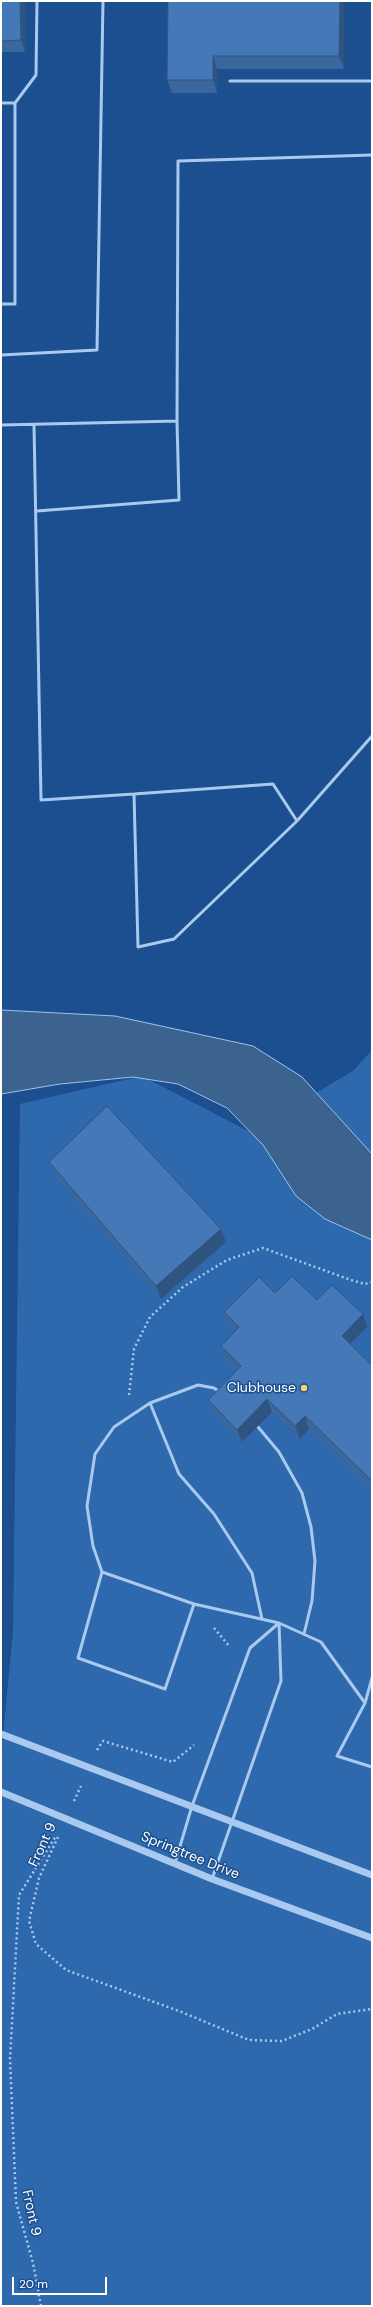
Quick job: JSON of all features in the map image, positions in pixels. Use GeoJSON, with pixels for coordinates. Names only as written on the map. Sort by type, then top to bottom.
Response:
{"type":"FeatureCollection","features":[{"type":"Feature","properties":{"kind":"street"},"geometry":{"type":"LineString","coordinates":[[1,1734],[372,1875]]}},
{"type":"Feature","properties":{"kind":"street","name":"Springtree Drive"},"geometry":{"type":"LineString","coordinates":[[1,1792],[212,1879],[372,1938]]}},
{"type":"Feature","properties":{"kind":"lane"},"geometry":{"type":"LineString","coordinates":[[1,304],[15,304],[15,103],[36,76],[37,1]]}},
{"type":"Feature","properties":{"kind":"lane"},"geometry":{"type":"LineString","coordinates":[[1,355],[97,350],[103,1]]}},
{"type":"Feature","properties":{"kind":"lane"},"geometry":{"type":"LineString","coordinates":[[230,81],[372,81]]}},
{"type":"Feature","properties":{"kind":"lane"},"geometry":{"type":"LineString","coordinates":[[1,104],[15,103]]}},
{"type":"Feature","properties":{"kind":"lane"},"geometry":{"type":"LineString","coordinates":[[37,511],[179,500],[177,421],[178,161],[372,155]]}},
{"type":"Feature","properties":{"kind":"lane"},"geometry":{"type":"LineString","coordinates":[[1,426],[177,421]]}},
{"type":"Feature","properties":{"kind":"lane"},"geometry":{"type":"LineString","coordinates":[[34,425],[37,511],[41,800],[273,784],[297,821]]}},
{"type":"Feature","properties":{"kind":"lane"},"geometry":{"type":"LineString","coordinates":[[134,794],[138,947],[174,939],[297,821],[372,736]]}},
{"type":"Feature","properties":{"kind":"lane"},"geometry":{"type":"LineString","coordinates":[[194,1604],[165,1689],[78,1658],[102,1572],[93,1546],[87,1506],[95,1454],[114,1427],[150,1403],[198,1385],[214,1388],[223,1394]]}},
{"type":"Feature","properties":{"kind":"lane"},"geometry":{"type":"LineString","coordinates":[[150,1403],[179,1474],[214,1514],[252,1572],[262,1619]]}},
{"type":"Feature","properties":{"kind":"lane"},"geometry":{"type":"LineString","coordinates":[[258,1427],[279,1452],[302,1493],[311,1527],[315,1561],[312,1601],[304,1634]]}},
{"type":"Feature","properties":{"kind":"lane"},"geometry":{"type":"LineString","coordinates":[[102,1572],[194,1604],[279,1623],[321,1642],[365,1703]]}},
{"type":"Feature","properties":{"kind":"lane"},"geometry":{"type":"LineString","coordinates":[[175,1864],[192,1806],[250,1648],[279,1623]]}},
{"type":"Feature","properties":{"kind":"lane"},"geometry":{"type":"LineString","coordinates":[[212,1879],[281,1681],[279,1623]]}},
{"type":"Feature","properties":{"kind":"lane"},"geometry":{"type":"LineString","coordinates":[[372,1678],[365,1703],[337,1756],[372,1767]]}},
{"type":"Feature","properties":{"kind":"path"},"geometry":{"type":"LineString","coordinates":[[136,1412],[129,1393],[134,1349],[150,1317],[183,1287],[227,1260],[264,1248],[351,1280],[365,1284],[372,1282]]}},
{"type":"Feature","properties":{"kind":"path"},"geometry":{"type":"LineString","coordinates":[[194,1604],[232,1650]]}},
{"type":"Feature","properties":{"kind":"path"},"geometry":{"type":"LineString","coordinates":[[96,1751],[103,1741],[173,1762],[195,1744]]}},
{"type":"Feature","properties":{"kind":"path"},"geometry":{"type":"LineString","coordinates":[[66,1819],[81,1785]]}},
{"type":"Feature","properties":{"kind":"path","name":"Front 9"},"geometry":{"type":"LineString","coordinates":[[66,1819],[39,1878],[29,1921],[36,1944],[66,1970],[179,2011],[249,2040],[282,2041],[312,2029],[337,2014],[372,2009]]}},
{"type":"Feature","properties":{"kind":"path","name":"Front 9"},"geometry":{"type":"LineString","coordinates":[[41,2306],[34,2263],[16,2202],[10,2059],[14,2012],[15,1945],[20,1895],[66,1819]]}},
{"type":"Feature","properties":{"kind":"shaded area"},"geometry":{"type":"Polygon","coordinates":[[[1,1010],[115,1016],[253,1046],[302,1077],[372,1154],[372,1240],[325,1219],[296,1196],[263,1145],[227,1108],[178,1084],[133,1077],[60,1084],[1,1094],[1,1010]]]}},
{"type":"Feature","properties":{"kind":"shaded area"},"geometry":{"type":"Polygon","coordinates":[[[372,1050],[372,2306],[1,2306],[1,1756],[13,1631],[20,1104],[142,1076],[250,1132],[353,1071],[372,1050]]]}},
{"type":"Feature","properties":{"kind":"building"},"geometry":{"type":"Polygon","coordinates":[[[1,1],[20,1],[21,40],[1,41],[1,1]]]}},
{"type":"Feature","properties":{"kind":"building"},"geometry":{"type":"Polygon","coordinates":[[[168,1],[340,1],[339,56],[213,56],[213,80],[167,80],[168,1]]]}},
{"type":"Feature","properties":{"kind":"building"},"geometry":{"type":"Polygon","coordinates":[[[107,1106],[221,1229],[156,1286],[49,1162],[107,1106]]]}},
{"type":"Feature","properties":{"kind":"building","name":"Clubhouse"},"geometry":{"type":"Polygon","coordinates":[[[292,1276],[317,1300],[332,1285],[363,1314],[342,1336],[372,1365],[372,1481],[305,1416],[295,1426],[267,1399],[237,1430],[208,1400],[241,1366],[221,1346],[239,1327],[224,1312],[259,1277],[275,1293],[292,1276]]]}},
{"type":"Feature","properties":{"kind":"place","name":"Clubhouse"},"geometry":{"type":"Point","coordinates":[304,1388]}}]}
